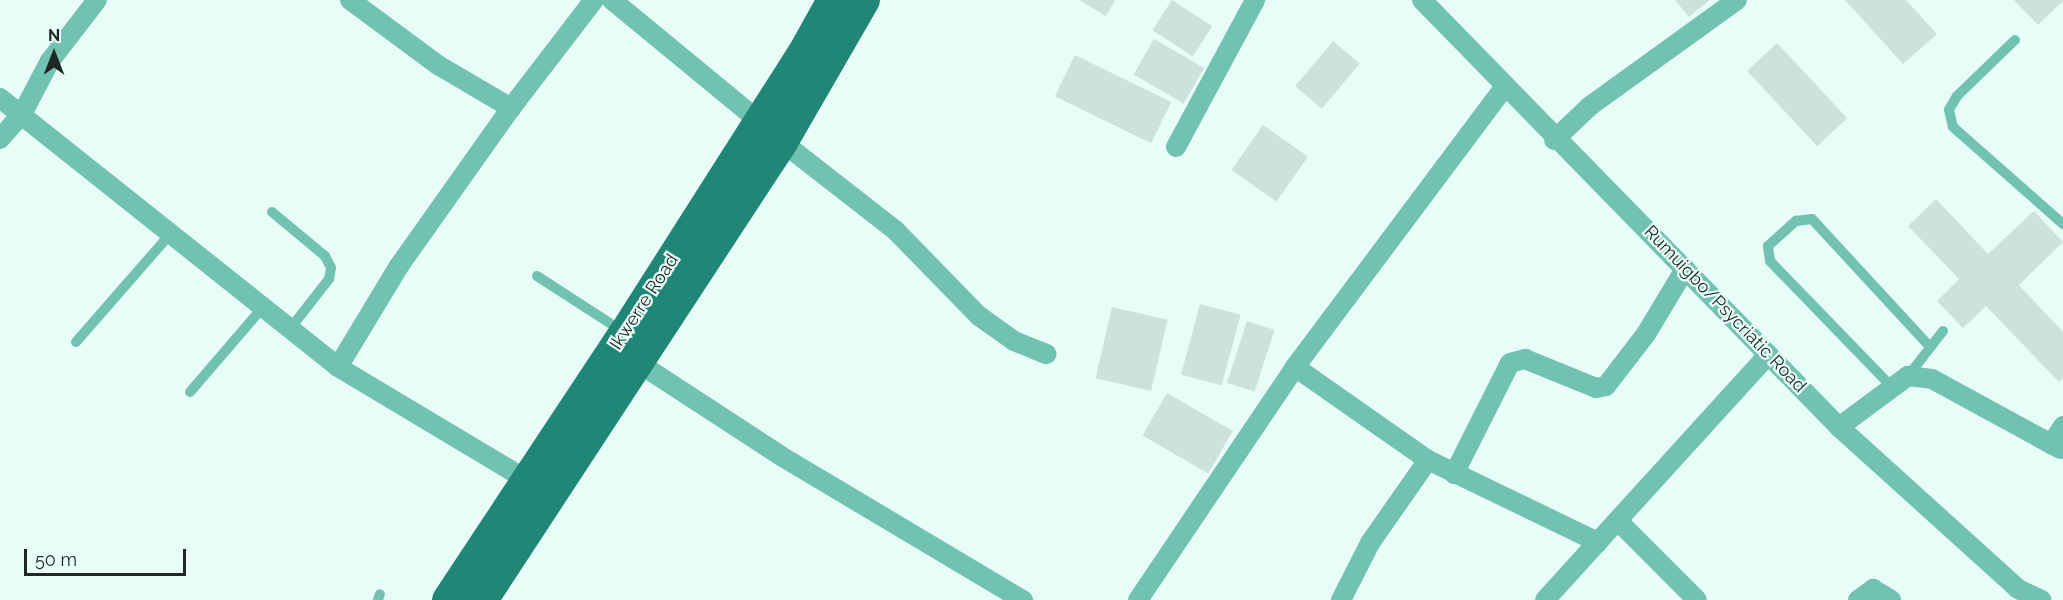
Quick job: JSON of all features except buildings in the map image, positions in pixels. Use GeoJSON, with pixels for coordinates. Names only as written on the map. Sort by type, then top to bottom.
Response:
{"type":"FeatureCollection","features":[{"type":"Feature","properties":{"kind":"main road","name":"Ikwerre Road"},"geometry":{"type":"LineString","coordinates":[[448,600],[625,333],[833,0]]}},
{"type":"Feature","properties":{"kind":"main road","name":"Ikwerre Road"},"geometry":{"type":"LineString","coordinates":[[482,600],[782,142],[864,0]]}},
{"type":"Feature","properties":{"kind":"street"},"geometry":{"type":"LineString","coordinates":[[0,139],[22,114],[50,61],[97,0]]}},
{"type":"Feature","properties":{"kind":"street"},"geometry":{"type":"LineString","coordinates":[[350,0],[438,65],[511,108]]}},
{"type":"Feature","properties":{"kind":"street"},"geometry":{"type":"LineString","coordinates":[[338,367],[399,266],[511,108],[594,0]]}},
{"type":"Feature","properties":{"kind":"street"},"geometry":{"type":"LineString","coordinates":[[612,0],[759,121]]}},
{"type":"Feature","properties":{"kind":"street"},"geometry":{"type":"LineString","coordinates":[[1176,147],[1255,0]]}},
{"type":"Feature","properties":{"kind":"street","name":"Rumuigbo/Psycriatic Road"},"geometry":{"type":"LineString","coordinates":[[1422,0],[1554,140],[1685,269],[1839,427],[2016,595],[2042,600]]}},
{"type":"Feature","properties":{"kind":"street"},"geometry":{"type":"LineString","coordinates":[[1554,140],[1590,106],[1737,0]]}},
{"type":"Feature","properties":{"kind":"street"},"geometry":{"type":"LineString","coordinates":[[1138,600],[1295,367],[1505,86]]}},
{"type":"Feature","properties":{"kind":"street"},"geometry":{"type":"LineString","coordinates":[[0,98],[338,367],[527,480]]}},
{"type":"Feature","properties":{"kind":"street"},"geometry":{"type":"LineString","coordinates":[[782,142],[896,230],[979,316],[1014,341],[1046,354]]}},
{"type":"Feature","properties":{"kind":"street"},"geometry":{"type":"LineString","coordinates":[[1454,474],[1510,363],[1525,359],[1596,388],[1606,386],[1646,334],[1685,269]]}},
{"type":"Feature","properties":{"kind":"street"},"geometry":{"type":"LineString","coordinates":[[1545,600],[1619,522],[1768,355]]}},
{"type":"Feature","properties":{"kind":"street"},"geometry":{"type":"LineString","coordinates":[[637,362],[781,456],[1023,600]]}},
{"type":"Feature","properties":{"kind":"street"},"geometry":{"type":"LineString","coordinates":[[1295,367],[1428,460],[1598,542]]}},
{"type":"Feature","properties":{"kind":"street"},"geometry":{"type":"LineString","coordinates":[[1839,427],[1899,381],[1932,379],[2057,447],[2063,426]]}},
{"type":"Feature","properties":{"kind":"street"},"geometry":{"type":"LineString","coordinates":[[1341,600],[1370,543],[1428,460]]}},
{"type":"Feature","properties":{"kind":"street"},"geometry":{"type":"LineString","coordinates":[[1619,522],[1696,600]]}},
{"type":"Feature","properties":{"kind":"street"},"geometry":{"type":"LineString","coordinates":[[1858,600],[1873,589],[1891,600]]}},
{"type":"Feature","properties":{"kind":"lane"},"geometry":{"type":"LineString","coordinates":[[2015,40],[1957,96],[1949,110],[1953,127],[2063,224]]}},
{"type":"Feature","properties":{"kind":"lane"},"geometry":{"type":"LineString","coordinates":[[272,212],[325,256],[331,268],[328,279],[290,329]]}},
{"type":"Feature","properties":{"kind":"lane"},"geometry":{"type":"LineString","coordinates":[[1930,347],[1812,219],[1796,221],[1768,246],[1770,261],[1899,381],[1930,347],[1943,331]]}},
{"type":"Feature","properties":{"kind":"lane"},"geometry":{"type":"LineString","coordinates":[[76,342],[171,233]]}},
{"type":"Feature","properties":{"kind":"lane"},"geometry":{"type":"LineString","coordinates":[[537,276],[625,333]]}},
{"type":"Feature","properties":{"kind":"lane"},"geometry":{"type":"LineString","coordinates":[[190,392],[263,307]]}}]}
